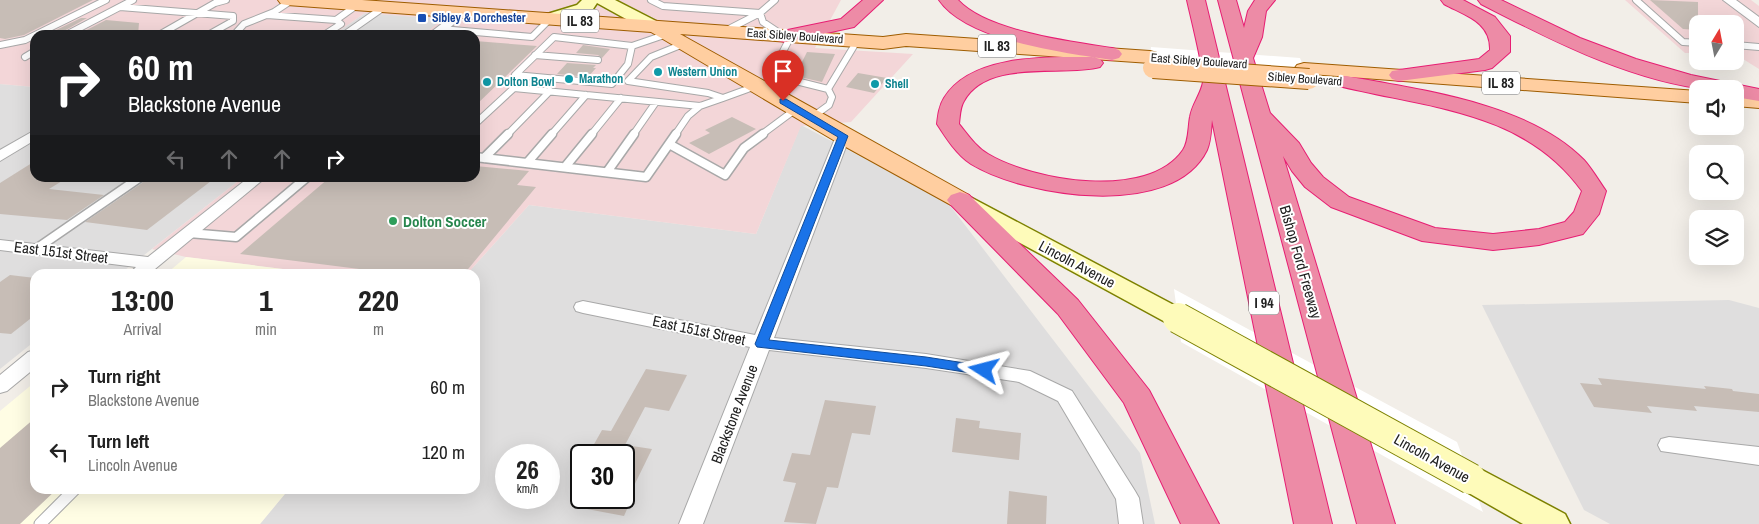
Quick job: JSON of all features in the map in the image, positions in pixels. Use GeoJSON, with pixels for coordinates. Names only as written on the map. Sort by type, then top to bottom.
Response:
{"type":"FeatureCollection","features":[{"type":"Feature","properties":{"kind":"highway"},"geometry":{"type":"LineString","coordinates":[[783,36],[847,23],[874,0]]}},
{"type":"Feature","properties":{"kind":"highway"},"geometry":{"type":"LineString","coordinates":[[948,0],[968,16],[997,30],[1103,59]]}},
{"type":"Feature","properties":{"kind":"highway"},"geometry":{"type":"LineString","coordinates":[[1184,0],[1201,22]]}},
{"type":"Feature","properties":{"kind":"highway","name":"I 94"},"geometry":{"type":"LineString","coordinates":[[1196,0],[1313,524]]}},
{"type":"Feature","properties":{"kind":"highway","name":"Bishop Ford Freeway"},"geometry":{"type":"LineString","coordinates":[[1227,0],[1376,524]]}},
{"type":"Feature","properties":{"kind":"highway"},"geometry":{"type":"LineString","coordinates":[[1244,59],[1253,34],[1253,22],[1256,13],[1260,4],[1266,0]]}},
{"type":"Feature","properties":{"kind":"highway"},"geometry":{"type":"LineString","coordinates":[[1399,75],[1485,64],[1500,52],[1500,36],[1488,21],[1450,0]]}},
{"type":"Feature","properties":{"kind":"highway"},"geometry":{"type":"LineString","coordinates":[[1487,0],[1572,41],[1655,71],[1691,80]]}},
{"type":"Feature","properties":{"kind":"highway"},"geometry":{"type":"LineString","coordinates":[[1103,59],[1031,65],[994,71],[976,80],[957,94],[951,107],[948,124],[961,142],[980,159],[1010,174],[1050,184],[1083,188],[1126,187],[1152,181],[1176,170],[1192,155],[1200,139],[1202,111],[1213,83]]}},
{"type":"Feature","properties":{"kind":"highway"},"geometry":{"type":"LineString","coordinates":[[1260,115],[1291,148],[1300,166],[1314,182],[1340,202],[1432,235],[1493,242],[1539,237],[1574,228],[1586,214],[1594,191],[1575,165],[1540,138],[1500,118],[1441,100],[1346,82]]}},
{"type":"Feature","properties":{"kind":"highway"},"geometry":{"type":"LineString","coordinates":[[1744,92],[1759,96]]}},
{"type":"Feature","properties":{"kind":"highway"},"geometry":{"type":"LineString","coordinates":[[960,200],[1068,307],[1138,398],[1200,524]]}},
{"type":"Feature","properties":{"kind":"main road","name":"East Sibley Boulevard"},"geometry":{"type":"LineString","coordinates":[[286,0],[356,3],[384,7],[550,19],[668,35],[725,31],[883,43]]}},
{"type":"Feature","properties":{"kind":"main road","name":"Lincoln Avenue"},"geometry":{"type":"LineString","coordinates":[[668,35],[843,136],[960,200]]}},
{"type":"Feature","properties":{"kind":"main road"},"geometry":{"type":"LineString","coordinates":[[718,64],[744,42],[783,36]]}},
{"type":"Feature","properties":{"kind":"main road","name":"Sibley Boulevard"},"geometry":{"type":"LineString","coordinates":[[883,43],[910,50],[1103,59],[1306,74],[1399,75],[1689,97]]}},
{"type":"Feature","properties":{"kind":"main road","name":"Sibley Boulevard"},"geometry":{"type":"LineString","coordinates":[[1306,74],[1346,82],[1689,107]]}},
{"type":"Feature","properties":{"kind":"main road"},"geometry":{"type":"LineString","coordinates":[[1744,101],[1759,102]]}},
{"type":"Feature","properties":{"kind":"main road"},"geometry":{"type":"LineString","coordinates":[[1744,111],[1759,112]]}},
{"type":"Feature","properties":{"kind":"street"},"geometry":{"type":"LineString","coordinates":[[550,19],[583,8],[591,0]]}},
{"type":"Feature","properties":{"kind":"street","name":"Lincoln Avenue"},"geometry":{"type":"LineString","coordinates":[[603,0],[668,35]]}},
{"type":"Feature","properties":{"kind":"street"},"geometry":{"type":"LineString","coordinates":[[1729,0],[1759,23]]}},
{"type":"Feature","properties":{"kind":"street"},"geometry":{"type":"LineString","coordinates":[[440,30],[461,13]]}},
{"type":"Feature","properties":{"kind":"street","name":"Blackstone Avenue"},"geometry":{"type":"LineString","coordinates":[[691,524],[843,136]]}},
{"type":"Feature","properties":{"kind":"street"},"geometry":{"type":"LineString","coordinates":[[0,156],[30,137]]}},
{"type":"Feature","properties":{"kind":"street"},"geometry":{"type":"LineString","coordinates":[[144,269],[252,182]]}},
{"type":"Feature","properties":{"kind":"street","name":"Lincoln Avenue"},"geometry":{"type":"LineString","coordinates":[[960,200],[1553,524]]}},
{"type":"Feature","properties":{"kind":"street","name":"East 151st Street"},"geometry":{"type":"LineString","coordinates":[[0,245],[152,263]]}},
{"type":"Feature","properties":{"kind":"street","name":"East 151st Street"},"geometry":{"type":"LineString","coordinates":[[583,307],[761,344],[926,361],[1023,376],[1065,396],[1089,432],[1127,498],[1131,524]]}},
{"type":"Feature","properties":{"kind":"street"},"geometry":{"type":"LineString","coordinates":[[0,386],[30,361]]}},
{"type":"Feature","properties":{"kind":"street"},"geometry":{"type":"LineString","coordinates":[[1669,445],[1759,456]]}},
{"type":"Feature","properties":{"kind":"lane"},"geometry":{"type":"LineString","coordinates":[[45,30],[106,0]]}},
{"type":"Feature","properties":{"kind":"lane"},"geometry":{"type":"LineString","coordinates":[[76,30],[133,0]]}},
{"type":"Feature","properties":{"kind":"lane"},"geometry":{"type":"LineString","coordinates":[[167,30],[198,12],[226,0]]}},
{"type":"Feature","properties":{"kind":"lane"},"geometry":{"type":"LineString","coordinates":[[236,30],[255,18],[267,15],[292,0]]}},
{"type":"Feature","properties":{"kind":"lane"},"geometry":{"type":"LineString","coordinates":[[651,0],[663,6],[760,13]]}},
{"type":"Feature","properties":{"kind":"lane"},"geometry":{"type":"LineString","coordinates":[[725,31],[760,13],[775,0]]}},
{"type":"Feature","properties":{"kind":"lane"},"geometry":{"type":"LineString","coordinates":[[1636,0],[1683,42],[1689,42]]}},
{"type":"Feature","properties":{"kind":"lane"},"geometry":{"type":"LineString","coordinates":[[336,20],[356,3]]}},
{"type":"Feature","properties":{"kind":"lane"},"geometry":{"type":"LineString","coordinates":[[120,7],[226,14],[235,18],[216,30]]}},
{"type":"Feature","properties":{"kind":"lane"},"geometry":{"type":"LineString","coordinates":[[351,30],[384,7]]}},
{"type":"Feature","properties":{"kind":"lane"},"geometry":{"type":"LineString","coordinates":[[669,144],[725,175],[744,148],[803,113],[829,105],[832,97],[828,89],[792,80],[779,72],[777,63],[783,36],[763,22],[760,13]]}},
{"type":"Feature","properties":{"kind":"lane"},"geometry":{"type":"LineString","coordinates":[[267,15],[336,20],[341,24],[332,30]]}},
{"type":"Feature","properties":{"kind":"lane"},"geometry":{"type":"LineString","coordinates":[[480,34],[532,37],[550,19]]}},
{"type":"Feature","properties":{"kind":"lane"},"geometry":{"type":"LineString","coordinates":[[632,46],[628,64],[612,84],[515,75],[554,37],[612,42],[632,46],[668,35]]}},
{"type":"Feature","properties":{"kind":"lane"},"geometry":{"type":"LineString","coordinates":[[668,35],[651,57],[628,81],[708,93],[723,98]]}},
{"type":"Feature","properties":{"kind":"lane"},"geometry":{"type":"LineString","coordinates":[[0,45],[30,38]]}},
{"type":"Feature","properties":{"kind":"lane"},"geometry":{"type":"LineString","coordinates":[[828,89],[857,41]]}},
{"type":"Feature","properties":{"kind":"lane"},"geometry":{"type":"LineString","coordinates":[[1744,46],[1759,47]]}},
{"type":"Feature","properties":{"kind":"lane"},"geometry":{"type":"LineString","coordinates":[[25,56],[30,54]]}},
{"type":"Feature","properties":{"kind":"lane"},"geometry":{"type":"LineString","coordinates":[[536,55],[598,60]]}},
{"type":"Feature","properties":{"kind":"lane"},"geometry":{"type":"LineString","coordinates":[[480,158],[646,177],[688,116],[700,106],[756,86]]}},
{"type":"Feature","properties":{"kind":"lane"},"geometry":{"type":"LineString","coordinates":[[480,119],[514,88],[700,106]]}},
{"type":"Feature","properties":{"kind":"lane"},"geometry":{"type":"LineString","coordinates":[[480,157],[550,91]]}},
{"type":"Feature","properties":{"kind":"lane"},"geometry":{"type":"LineString","coordinates":[[528,163],[586,95]]}},
{"type":"Feature","properties":{"kind":"lane"},"geometry":{"type":"LineString","coordinates":[[566,168],[621,98]]}},
{"type":"Feature","properties":{"kind":"lane"},"geometry":{"type":"LineString","coordinates":[[607,172],[656,102]]}},
{"type":"Feature","properties":{"kind":"lane"},"geometry":{"type":"LineString","coordinates":[[36,249],[133,182]]}},
{"type":"Feature","properties":{"kind":"lane"},"geometry":{"type":"LineString","coordinates":[[189,233],[236,237],[301,182]]}},
{"type":"Feature","properties":{"kind":"lane"},"geometry":{"type":"LineString","coordinates":[[40,524],[71,494]]}},
{"type":"Feature","properties":{"kind":"shaded area"},"geometry":{"type":"Polygon","coordinates":[[[65,0],[841,0],[815,48],[913,54],[851,122],[801,126],[756,234],[529,205],[471,269],[283,269],[186,257],[152,249],[237,182],[480,182],[480,30],[429,30],[443,19],[365,13],[340,30],[30,30],[30,87],[0,84],[0,31],[65,0]]]}},
{"type":"Feature","properties":{"kind":"shaded area"},"geometry":{"type":"Polygon","coordinates":[[[1625,0],[1751,0],[1759,6],[1759,69],[1744,60],[1744,15],[1689,15],[1689,53],[1685,53],[1625,0]]]}},
{"type":"Feature","properties":{"kind":"shaded area"},"geometry":{"type":"Polygon","coordinates":[[[365,13],[444,19],[430,30],[340,30],[365,13]]]}},
{"type":"Feature","properties":{"kind":"shaded area"},"geometry":{"type":"Polygon","coordinates":[[[0,84],[30,87],[30,182],[237,182],[126,269],[30,269],[30,345],[0,369],[0,84]]]}},
{"type":"Feature","properties":{"kind":"shaded area"},"geometry":{"type":"Polygon","coordinates":[[[801,125],[948,203],[1140,453],[1155,524],[260,524],[285,494],[480,494],[480,269],[471,269],[529,205],[756,234],[801,125]]]}},
{"type":"Feature","properties":{"kind":"shaded area"},"geometry":{"type":"Polygon","coordinates":[[[186,257],[283,269],[172,269],[186,257]]]}},
{"type":"Feature","properties":{"kind":"shaded area"},"geometry":{"type":"Polygon","coordinates":[[[1729,300],[1759,308],[1759,524],[1610,524],[1584,510],[1482,305],[1729,300]]]}},
{"type":"Feature","properties":{"kind":"shaded area"},"geometry":{"type":"Polygon","coordinates":[[[30,386],[30,494],[285,494],[260,524],[0,524],[0,411],[30,386]]]}},
{"type":"Feature","properties":{"kind":"pier"},"geometry":{"type":"Polygon","coordinates":[[[1151,47],[1300,58],[1312,88],[1150,57],[1151,47]]]}},
{"type":"Feature","properties":{"kind":"pier"},"geometry":{"type":"Polygon","coordinates":[[[1174,289],[1457,442],[1483,512],[1181,342],[1174,289]]]}},
{"type":"Feature","properties":{"kind":"building"},"geometry":{"type":"Polygon","coordinates":[[[0,0],[93,0],[34,30],[30,30],[30,32],[24,35],[5,39],[0,38],[0,0]]]}},
{"type":"Feature","properties":{"kind":"building"},"geometry":{"type":"Polygon","coordinates":[[[1650,0],[1698,2],[1698,15],[1689,15],[1689,29],[1683,29],[1650,0]]]}},
{"type":"Feature","properties":{"kind":"building"},"geometry":{"type":"Polygon","coordinates":[[[81,18],[87,18],[66,30],[56,30],[81,18]]]}},
{"type":"Feature","properties":{"kind":"building"},"geometry":{"type":"Polygon","coordinates":[[[106,20],[139,23],[138,30],[87,30],[106,20]]]}},
{"type":"Feature","properties":{"kind":"building","name":"Dolton Bowl"},"geometry":{"type":"Polygon","coordinates":[[[480,41],[537,46],[480,101],[480,41]]]}},
{"type":"Feature","properties":{"kind":"building"},"geometry":{"type":"Polygon","coordinates":[[[583,45],[610,49],[602,58],[598,55],[576,53],[583,45]]]}},
{"type":"Feature","properties":{"kind":"building"},"geometry":{"type":"Polygon","coordinates":[[[807,52],[835,54],[822,82],[795,76],[807,52]]]}},
{"type":"Feature","properties":{"kind":"building","name":"Marathon"},"geometry":{"type":"Polygon","coordinates":[[[567,63],[596,65],[593,68],[596,68],[588,77],[557,74],[567,63]]]}},
{"type":"Feature","properties":{"kind":"building"},"geometry":{"type":"Polygon","coordinates":[[[858,73],[887,78],[874,93],[846,87],[858,73]]]}},
{"type":"Feature","properties":{"kind":"building"},"geometry":{"type":"Polygon","coordinates":[[[732,117],[756,129],[709,154],[689,143],[710,133],[705,130],[732,117]]]}},
{"type":"Feature","properties":{"kind":"building"},"geometry":{"type":"Polygon","coordinates":[[[30,164],[30,182],[60,182],[49,189],[104,195],[67,220],[0,214],[0,183],[30,164]]]}},
{"type":"Feature","properties":{"kind":"building","name":"Dolton Soccer"},"geometry":{"type":"Polygon","coordinates":[[[480,166],[529,171],[517,185],[536,187],[468,269],[359,269],[240,254],[324,182],[480,182],[480,166]]]}},
{"type":"Feature","properties":{"kind":"building"},"geometry":{"type":"Polygon","coordinates":[[[210,182],[147,230],[85,222],[142,183],[210,182]]]}},
{"type":"Feature","properties":{"kind":"building"},"geometry":{"type":"Polygon","coordinates":[[[10,275],[30,277],[30,319],[11,334],[0,333],[0,282],[10,275]]]}},
{"type":"Feature","properties":{"kind":"building"},"geometry":{"type":"Polygon","coordinates":[[[646,369],[687,375],[669,411],[645,407],[626,444],[594,444],[602,430],[611,431],[646,369]]]}},
{"type":"Feature","properties":{"kind":"building"},"geometry":{"type":"Polygon","coordinates":[[[1598,378],[1706,389],[1704,386],[1759,394],[1759,412],[1694,406],[1697,411],[1647,406],[1652,413],[1594,407],[1580,383],[1602,385],[1598,378]]]}},
{"type":"Feature","properties":{"kind":"building"},"geometry":{"type":"Polygon","coordinates":[[[825,400],[876,406],[870,435],[852,433],[838,488],[827,487],[816,524],[784,522],[796,483],[783,481],[792,453],[810,455],[825,400]]]}},
{"type":"Feature","properties":{"kind":"building"},"geometry":{"type":"Polygon","coordinates":[[[956,418],[980,421],[979,428],[1021,433],[1019,460],[952,452],[956,418]]]}},
{"type":"Feature","properties":{"kind":"building"},"geometry":{"type":"Polygon","coordinates":[[[30,422],[30,494],[52,494],[20,524],[0,524],[0,448],[30,422]]]}},
{"type":"Feature","properties":{"kind":"building"},"geometry":{"type":"Polygon","coordinates":[[[635,446],[652,449],[635,484],[635,446]]]}},
{"type":"Feature","properties":{"kind":"building"},"geometry":{"type":"Polygon","coordinates":[[[1009,491],[1047,496],[1046,524],[1007,524],[1009,491]]]}},
{"type":"Feature","properties":{"kind":"building"},"geometry":{"type":"Polygon","coordinates":[[[587,509],[627,509],[624,516],[587,509]]]}},
{"type":"Feature","properties":{"kind":"place","name":"Sibley & Dorchester"},"geometry":{"type":"Point","coordinates":[422,18]}},
{"type":"Feature","properties":{"kind":"place","name":"Western Union"},"geometry":{"type":"Point","coordinates":[658,72]}},
{"type":"Feature","properties":{"kind":"place","name":"Marathon"},"geometry":{"type":"Point","coordinates":[569,79]}},
{"type":"Feature","properties":{"kind":"place","name":"Dolton Bowl"},"geometry":{"type":"Point","coordinates":[487,82]}},
{"type":"Feature","properties":{"kind":"place","name":"Shell"},"geometry":{"type":"Point","coordinates":[875,84]}},
{"type":"Feature","properties":{"kind":"place","name":"Dolton Soccer"},"geometry":{"type":"Point","coordinates":[393,221]}},
{"type":"Feature","properties":{"kind":"route"},"geometry":{"type":"LineString","coordinates":[[783,101],[843,136],[761,344],[926,361],[984,370]]}}]}
